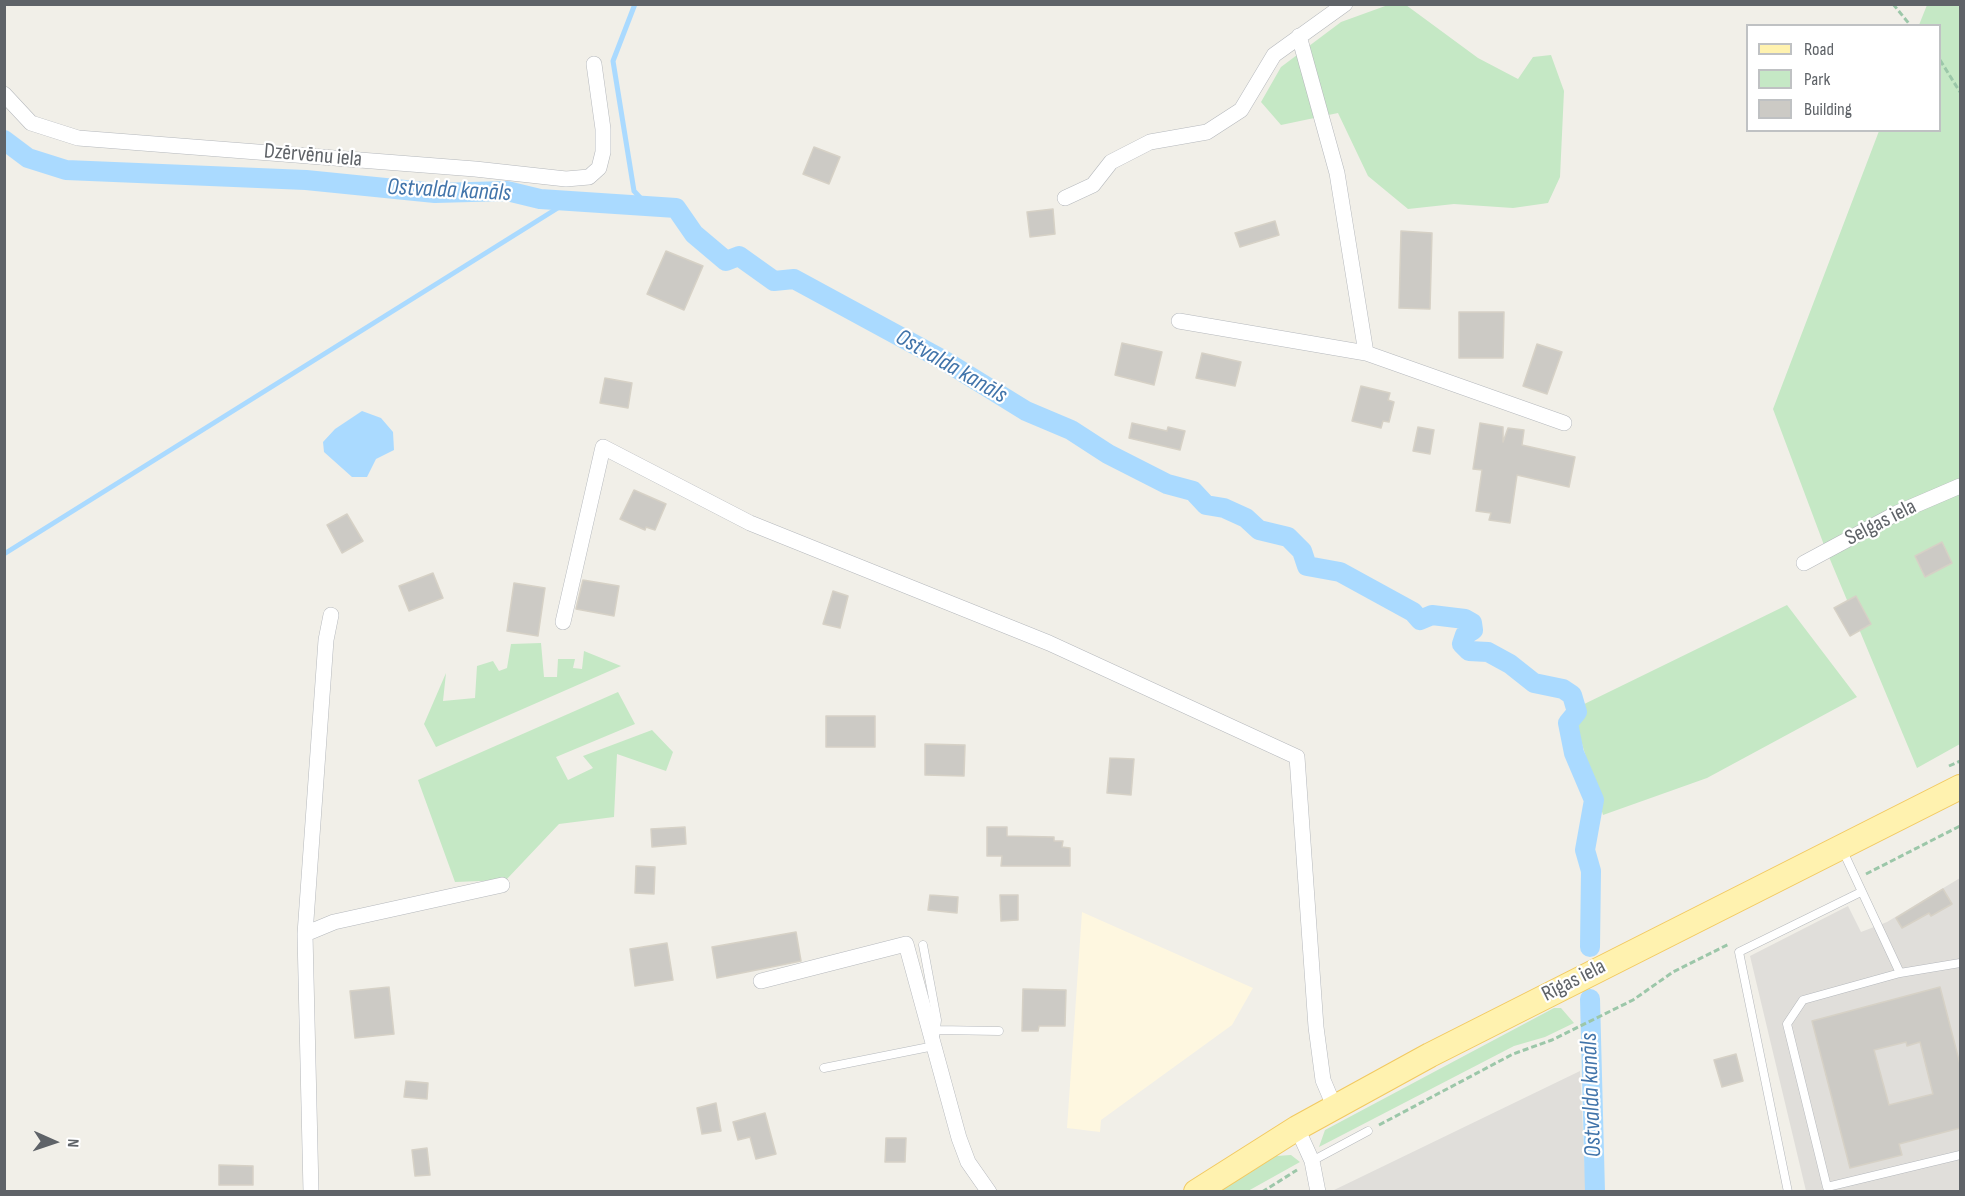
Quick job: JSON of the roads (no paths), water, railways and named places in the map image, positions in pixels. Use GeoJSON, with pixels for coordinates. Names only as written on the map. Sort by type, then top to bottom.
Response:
{"type":"FeatureCollection","features":[{"type":"Feature","properties":{"kind":"main road","name":"Rīgas iela"},"geometry":{"type":"LineString","coordinates":[[1196,1191],[1334,1106],[1479,1029],[1840,847],[1955,777]]}},
{"type":"Feature","properties":{"kind":"street"},"geometry":{"type":"LineString","coordinates":[[1065,198],[1093,185],[1111,162],[1150,142],[1207,132],[1241,110],[1274,55],[1345,4]]}},
{"type":"Feature","properties":{"kind":"street"},"geometry":{"type":"LineString","coordinates":[[1299,36],[1336,173],[1366,353]]}},
{"type":"Feature","properties":{"kind":"street","name":"Dzērvēnu iela"},"geometry":{"type":"LineString","coordinates":[[4,94],[31,123],[78,138],[476,169],[566,180],[589,177],[598,168],[603,152],[603,129],[594,64]]}},
{"type":"Feature","properties":{"kind":"street"},"geometry":{"type":"LineString","coordinates":[[1179,321],[1366,353],[1564,423]]}},
{"type":"Feature","properties":{"kind":"street"},"geometry":{"type":"LineString","coordinates":[[563,622],[603,447],[750,523],[1049,643],[1296,757],[1316,1027],[1323,1080],[1334,1106]]}},
{"type":"Feature","properties":{"kind":"street","name":"Selgas iela"},"geometry":{"type":"LineString","coordinates":[[1804,563],[1896,513],[1960,486]]}},
{"type":"Feature","properties":{"kind":"street"},"geometry":{"type":"LineString","coordinates":[[310,1191],[305,934],[326,640],[331,615]]}},
{"type":"Feature","properties":{"kind":"street"},"geometry":{"type":"LineString","coordinates":[[305,934],[334,922],[502,885]]}},
{"type":"Feature","properties":{"kind":"street"},"geometry":{"type":"LineString","coordinates":[[761,981],[906,944],[968,1162],[989,1191]]}},
{"type":"Feature","properties":{"kind":"street"},"geometry":{"type":"LineString","coordinates":[[1297,1128],[1312,1161],[1318,1191]]}},
{"type":"Feature","properties":{"kind":"lane"},"geometry":{"type":"LineString","coordinates":[[1840,847],[1900,973]]}},
{"type":"Feature","properties":{"kind":"lane"},"geometry":{"type":"LineString","coordinates":[[1788,1191],[1739,952],[1861,892]]}},
{"type":"Feature","properties":{"kind":"lane"},"geometry":{"type":"LineString","coordinates":[[824,1068],[934,1046],[937,1030],[923,945]]}},
{"type":"Feature","properties":{"kind":"lane"},"geometry":{"type":"LineString","coordinates":[[1960,963],[1900,973],[1803,1000],[1787,1024],[1827,1187],[1960,1155]]}},
{"type":"Feature","properties":{"kind":"lane"},"geometry":{"type":"LineString","coordinates":[[937,1030],[999,1031]]}},
{"type":"Feature","properties":{"kind":"lane"},"geometry":{"type":"LineString","coordinates":[[1312,1161],[1368,1131]]}},
{"type":"Feature","properties":{"kind":"water"},"geometry":{"type":"Polygon","coordinates":[[[362,411],[381,418],[393,432],[394,450],[376,459],[367,477],[352,477],[324,452],[323,442],[335,429],[362,411]]]}},
{"type":"Feature","properties":{"kind":"waterway"},"geometry":{"type":"LineString","coordinates":[[635,4],[613,61],[634,191],[646,204]]}},
{"type":"Feature","properties":{"kind":"waterway","name":"Ostvalda kanāls"},"geometry":{"type":"LineString","coordinates":[[4,140],[28,158],[66,170],[306,180],[435,193],[507,191],[540,199],[676,208],[694,234],[726,261],[739,256],[774,281],[794,279],[945,361],[1026,411],[1071,430],[1108,454],[1167,484],[1193,491],[1206,505],[1224,508],[1246,518],[1259,530],[1288,537],[1302,551],[1307,566],[1340,572],[1413,612],[1420,620],[1432,615],[1465,619],[1472,623],[1473,630],[1465,635],[1462,644],[1469,651],[1488,652],[1510,664],[1534,683],[1563,689],[1572,695],[1577,712],[1568,723],[1574,753],[1594,800],[1585,850],[1591,871],[1590,947]]}},
{"type":"Feature","properties":{"kind":"waterway"},"geometry":{"type":"LineString","coordinates":[[4,554],[569,201]]}},
{"type":"Feature","properties":{"kind":"waterway","name":"Ostvalda kanāls"},"geometry":{"type":"LineString","coordinates":[[1590,999],[1595,1192]]}}]}
